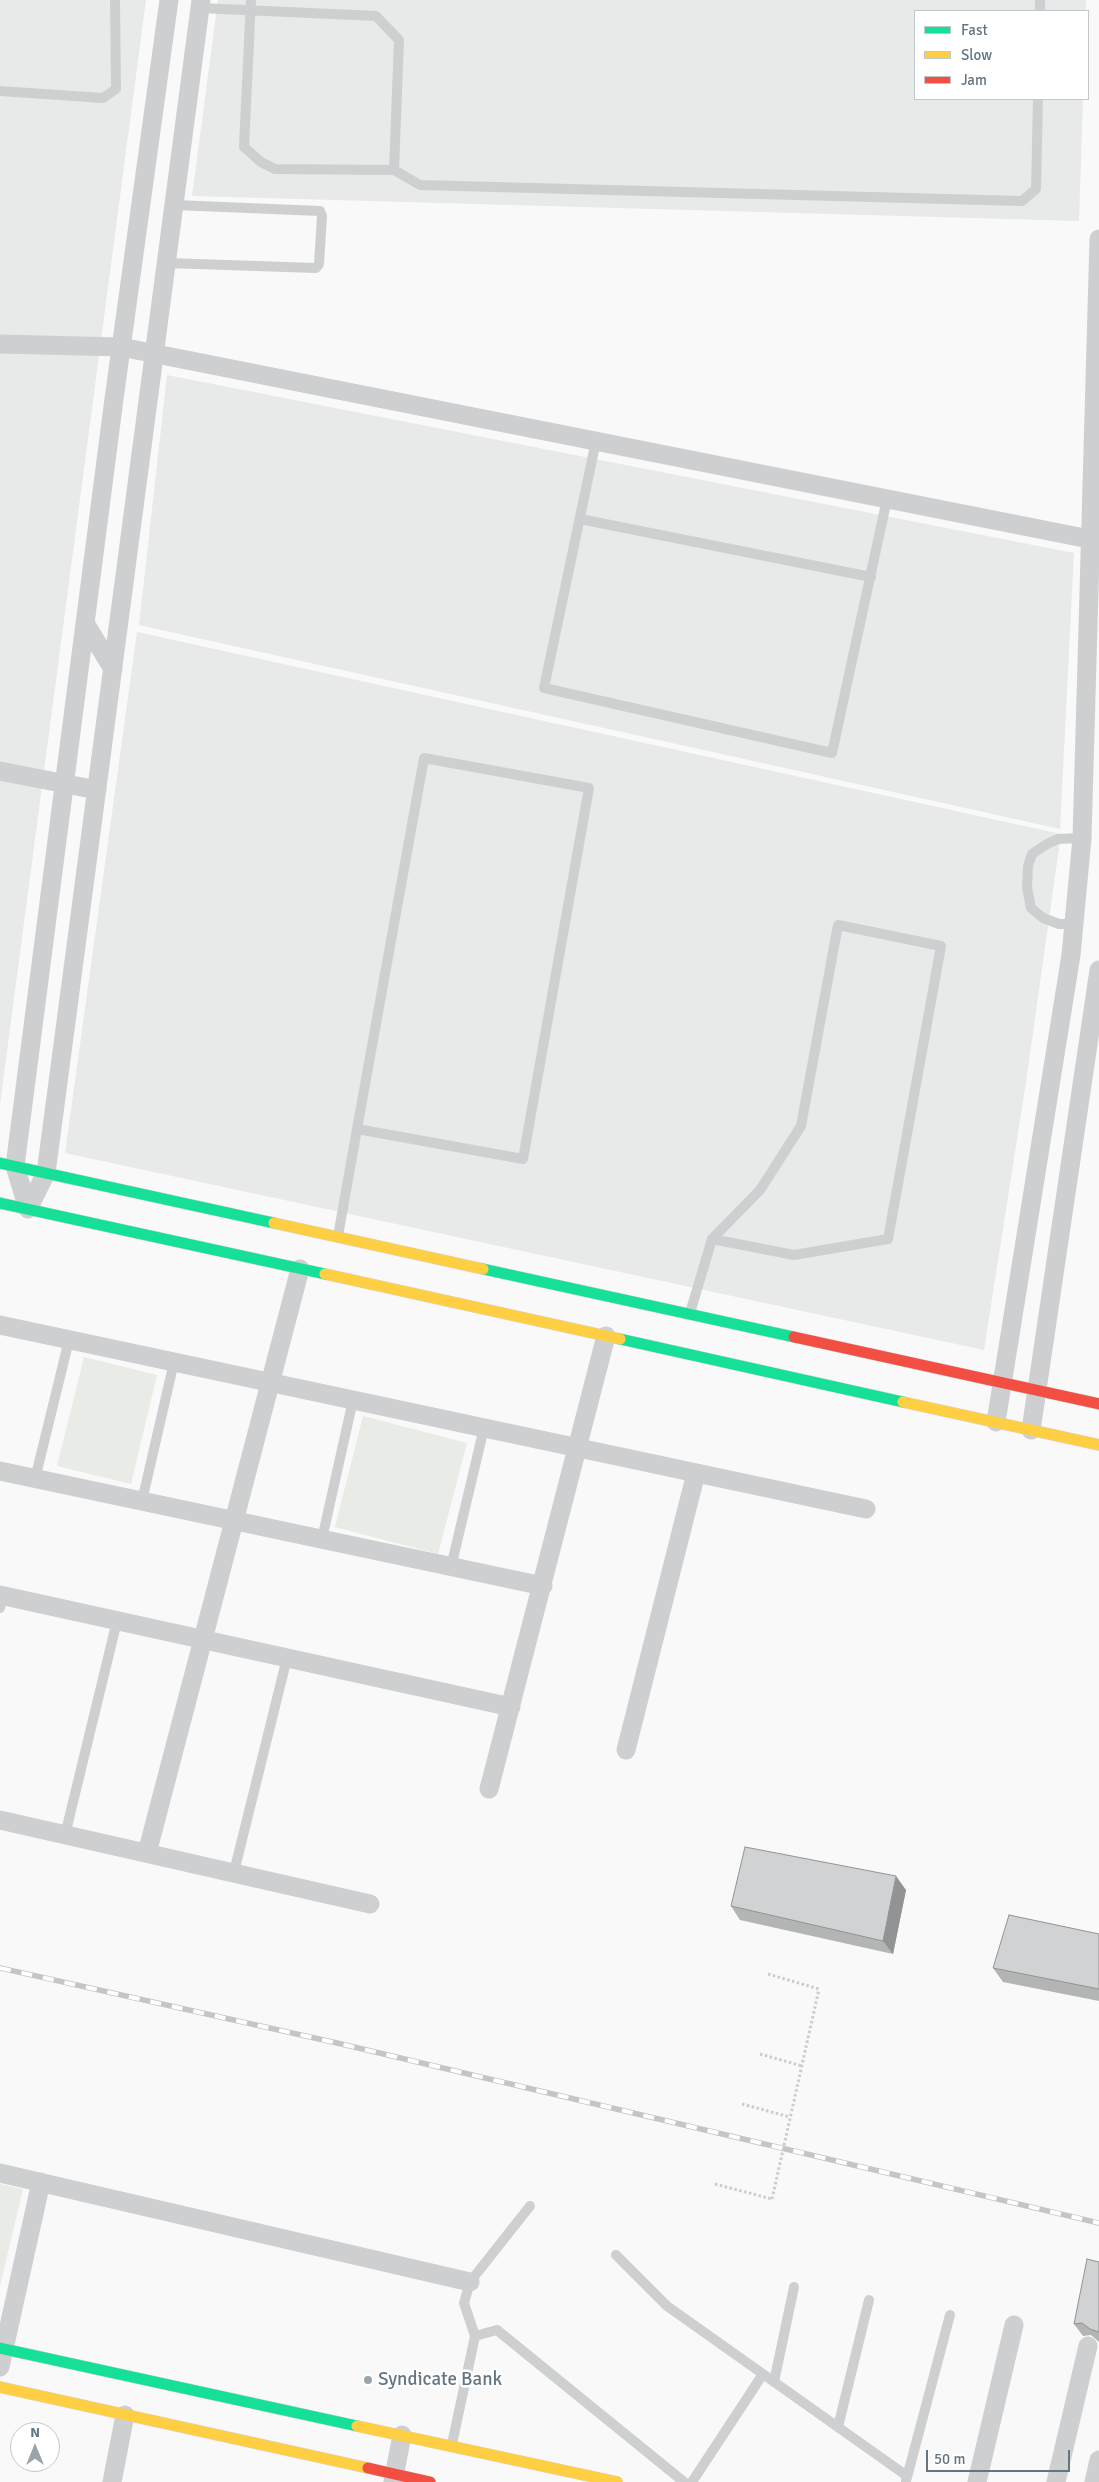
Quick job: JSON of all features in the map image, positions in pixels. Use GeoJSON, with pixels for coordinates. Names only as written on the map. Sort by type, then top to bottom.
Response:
{"type":"FeatureCollection","features":[{"type":"Feature","properties":{"kind":"street"},"geometry":{"type":"LineString","coordinates":[[28,1209],[7,1164],[64,784],[121,347],[169,0]]}},
{"type":"Feature","properties":{"kind":"street"},"geometry":{"type":"LineString","coordinates":[[28,1209],[46,1173],[200,4]]}},
{"type":"Feature","properties":{"kind":"street"},"geometry":{"type":"LineString","coordinates":[[996,1422],[1070,965],[1082,838],[1095,540],[1099,239]]}},
{"type":"Feature","properties":{"kind":"street"},"geometry":{"type":"LineString","coordinates":[[0,344],[121,347],[1095,540]]}},
{"type":"Feature","properties":{"kind":"street"},"geometry":{"type":"LineString","coordinates":[[85,623],[113,669]]}},
{"type":"Feature","properties":{"kind":"street"},"geometry":{"type":"LineString","coordinates":[[0,771],[97,790]]}},
{"type":"Feature","properties":{"kind":"street"},"geometry":{"type":"LineString","coordinates":[[1031,1430],[1099,970]]}},
{"type":"Feature","properties":{"kind":"street"},"geometry":{"type":"LineString","coordinates":[[7,1164],[1099,1404]]}},
{"type":"Feature","properties":{"kind":"street"},"geometry":{"type":"LineString","coordinates":[[0,1202],[1099,1445]]}},
{"type":"Feature","properties":{"kind":"street"},"geometry":{"type":"LineString","coordinates":[[147,1853],[300,1269]]}},
{"type":"Feature","properties":{"kind":"street"},"geometry":{"type":"LineString","coordinates":[[0,1325],[866,1509]]}},
{"type":"Feature","properties":{"kind":"street"},"geometry":{"type":"LineString","coordinates":[[489,1788],[543,1586],[606,1336]]}},
{"type":"Feature","properties":{"kind":"street"},"geometry":{"type":"LineString","coordinates":[[0,1472],[543,1586]]}},
{"type":"Feature","properties":{"kind":"street"},"geometry":{"type":"LineString","coordinates":[[626,1750],[696,1473]]}},
{"type":"Feature","properties":{"kind":"street"},"geometry":{"type":"LineString","coordinates":[[1,1600],[117,1621],[511,1707]]}},
{"type":"Feature","properties":{"kind":"street"},"geometry":{"type":"LineString","coordinates":[[0,1820],[370,1904]]}},
{"type":"Feature","properties":{"kind":"street"},"geometry":{"type":"LineString","coordinates":[[0,2173],[470,2282]]}},
{"type":"Feature","properties":{"kind":"street"},"geometry":{"type":"LineString","coordinates":[[0,2367],[2,2348],[40,2182]]}},
{"type":"Feature","properties":{"kind":"street"},"geometry":{"type":"LineString","coordinates":[[977,2482],[1014,2325]]}},
{"type":"Feature","properties":{"kind":"street"},"geometry":{"type":"LineString","coordinates":[[1056,2482],[1088,2346]]}},
{"type":"Feature","properties":{"kind":"street"},"geometry":{"type":"LineString","coordinates":[[2,2348],[617,2482]]}},
{"type":"Feature","properties":{"kind":"street"},"geometry":{"type":"LineString","coordinates":[[0,2387],[394,2478],[430,2482]]}},
{"type":"Feature","properties":{"kind":"street"},"geometry":{"type":"LineString","coordinates":[[112,2482],[126,2415]]}},
{"type":"Feature","properties":{"kind":"street"},"geometry":{"type":"LineString","coordinates":[[394,2478],[402,2435]]}},
{"type":"Feature","properties":{"kind":"street"},"geometry":{"type":"LineString","coordinates":[[1094,2482],[1099,2460]]}},
{"type":"Feature","properties":{"kind":"lane"},"geometry":{"type":"LineString","coordinates":[[0,91],[103,98],[116,89],[115,0]]}},
{"type":"Feature","properties":{"kind":"lane"},"geometry":{"type":"LineString","coordinates":[[200,4],[251,5],[376,16],[399,40],[394,170]]}},
{"type":"Feature","properties":{"kind":"lane"},"geometry":{"type":"LineString","coordinates":[[251,5],[244,147],[261,162],[275,169],[394,170],[420,186],[1022,201],[1036,189],[1038,100]]}},
{"type":"Feature","properties":{"kind":"lane"},"geometry":{"type":"LineString","coordinates":[[167,262],[316,268],[319,264],[322,216],[320,211],[175,205]]}},
{"type":"Feature","properties":{"kind":"lane"},"geometry":{"type":"LineString","coordinates":[[596,441],[544,688],[832,753],[888,499]]}},
{"type":"Feature","properties":{"kind":"lane"},"geometry":{"type":"LineString","coordinates":[[580,519],[870,577]]}},
{"type":"Feature","properties":{"kind":"lane"},"geometry":{"type":"LineString","coordinates":[[338,1237],[357,1130],[424,758],[590,788],[523,1159],[357,1130]]}},
{"type":"Feature","properties":{"kind":"lane"},"geometry":{"type":"LineString","coordinates":[[1074,924],[1059,924],[1043,918],[1031,908],[1026,888],[1028,866],[1032,854],[1048,844],[1058,839],[1082,838]]}},
{"type":"Feature","properties":{"kind":"lane"},"geometry":{"type":"LineString","coordinates":[[690,1314],[712,1239],[760,1190],[800,1126],[838,925],[941,946],[888,1239],[794,1256],[712,1239]]}},
{"type":"Feature","properties":{"kind":"lane"},"geometry":{"type":"LineString","coordinates":[[35,1479],[69,1340]]}},
{"type":"Feature","properties":{"kind":"lane"},"geometry":{"type":"LineString","coordinates":[[142,1501],[174,1362]]}},
{"type":"Feature","properties":{"kind":"lane"},"geometry":{"type":"LineString","coordinates":[[322,1539],[353,1400]]}},
{"type":"Feature","properties":{"kind":"lane"},"geometry":{"type":"LineString","coordinates":[[451,1567],[484,1428]]}},
{"type":"Feature","properties":{"kind":"lane"},"geometry":{"type":"LineString","coordinates":[[65,1834],[117,1621]]}},
{"type":"Feature","properties":{"kind":"lane"},"geometry":{"type":"LineString","coordinates":[[234,1872],[287,1658]]}},
{"type":"Feature","properties":{"kind":"lane"},"geometry":{"type":"LineString","coordinates":[[452,2446],[475,2336],[464,2303],[470,2282],[530,2206]]}},
{"type":"Feature","properties":{"kind":"lane"},"geometry":{"type":"LineString","coordinates":[[616,2255],[667,2306],[838,2427],[906,2479],[950,2315]]}},
{"type":"Feature","properties":{"kind":"lane"},"geometry":{"type":"LineString","coordinates":[[774,2382],[794,2287]]}},
{"type":"Feature","properties":{"kind":"lane"},"geometry":{"type":"LineString","coordinates":[[838,2427],[869,2300]]}},
{"type":"Feature","properties":{"kind":"lane"},"geometry":{"type":"LineString","coordinates":[[475,2336],[497,2330],[684,2482]]}},
{"type":"Feature","properties":{"kind":"lane"},"geometry":{"type":"LineString","coordinates":[[692,2482],[763,2374]]}},
{"type":"Feature","properties":{"kind":"path"},"geometry":{"type":"LineString","coordinates":[[715,2184],[772,2199],[819,1989],[768,1974]]}},
{"type":"Feature","properties":{"kind":"path"},"geometry":{"type":"LineString","coordinates":[[760,2054],[802,2066]]}},
{"type":"Feature","properties":{"kind":"path"},"geometry":{"type":"LineString","coordinates":[[742,2104],[790,2117]]}},
{"type":"Feature","properties":{"kind":"shaded area"},"geometry":{"type":"Polygon","coordinates":[[[0,0],[146,0],[0,1104],[0,0]]]}},
{"type":"Feature","properties":{"kind":"shaded area"},"geometry":{"type":"Polygon","coordinates":[[[218,0],[1086,0],[1086,10],[914,10],[914,100],[1083,100],[1079,221],[192,196],[218,0]]]}},
{"type":"Feature","properties":{"kind":"shaded area"},"geometry":{"type":"Polygon","coordinates":[[[167,375],[1074,553],[1060,829],[139,625],[167,375]]]}},
{"type":"Feature","properties":{"kind":"shaded area"},"geometry":{"type":"Polygon","coordinates":[[[137,632],[1061,834],[1026,1082],[984,1350],[65,1153],[137,632]]]}},
{"type":"Feature","properties":{"kind":"shaded area"},"geometry":{"type":"Polygon","coordinates":[[[84,1357],[157,1375],[131,1484],[57,1466],[84,1357]]]}},
{"type":"Feature","properties":{"kind":"shaded area"},"geometry":{"type":"Polygon","coordinates":[[[363,1416],[467,1443],[438,1554],[335,1527],[363,1416]]]}},
{"type":"Feature","properties":{"kind":"shaded area"},"geometry":{"type":"Polygon","coordinates":[[[0,2184],[23,2189],[0,2286],[0,2184]]]}},
{"type":"Feature","properties":{"kind":"building"},"geometry":{"type":"Polygon","coordinates":[[[745,1847],[896,1876],[883,1941],[731,1906],[745,1847]]]}},
{"type":"Feature","properties":{"kind":"building"},"geometry":{"type":"Polygon","coordinates":[[[1009,1915],[1099,1934],[1099,1989],[993,1968],[1009,1915]]]}},
{"type":"Feature","properties":{"kind":"building"},"geometry":{"type":"Polygon","coordinates":[[[1087,2259],[1099,2262],[1099,2332],[1090,2329],[1082,2323],[1074,2324],[1087,2259]]]}},
{"type":"Feature","properties":{"kind":"railway"},"geometry":{"type":"LineString","coordinates":[[0,1968],[337,2043],[1099,2223]]}},
{"type":"Feature","properties":{"kind":"traffic: fast"},"geometry":{"type":"LineString","coordinates":[[0,1163],[274,1223]]}},
{"type":"Feature","properties":{"kind":"traffic: fast"},"geometry":{"type":"LineString","coordinates":[[0,1203],[325,1274]]}},
{"type":"Feature","properties":{"kind":"traffic: fast"},"geometry":{"type":"LineString","coordinates":[[483,1269],[794,1337]]}},
{"type":"Feature","properties":{"kind":"traffic: fast"},"geometry":{"type":"LineString","coordinates":[[620,1339],[903,1402]]}},
{"type":"Feature","properties":{"kind":"traffic: fast"},"geometry":{"type":"LineString","coordinates":[[0,2348],[357,2426]]}},
{"type":"Feature","properties":{"kind":"traffic: slow"},"geometry":{"type":"LineString","coordinates":[[274,1223],[483,1269]]}},
{"type":"Feature","properties":{"kind":"traffic: slow"},"geometry":{"type":"LineString","coordinates":[[325,1274],[620,1339]]}},
{"type":"Feature","properties":{"kind":"traffic: slow"},"geometry":{"type":"LineString","coordinates":[[903,1402],[1099,1445]]}},
{"type":"Feature","properties":{"kind":"traffic: slow"},"geometry":{"type":"LineString","coordinates":[[0,2387],[368,2468]]}},
{"type":"Feature","properties":{"kind":"traffic: slow"},"geometry":{"type":"LineString","coordinates":[[357,2426],[617,2482]]}},
{"type":"Feature","properties":{"kind":"traffic: jam"},"geometry":{"type":"LineString","coordinates":[[794,1337],[1099,1404]]}},
{"type":"Feature","properties":{"kind":"traffic: jam"},"geometry":{"type":"LineString","coordinates":[[368,2468],[430,2482]]}},
{"type":"Feature","properties":{"kind":"place","name":"Syndicate Bank"},"geometry":{"type":"Point","coordinates":[368,2380]}}]}
